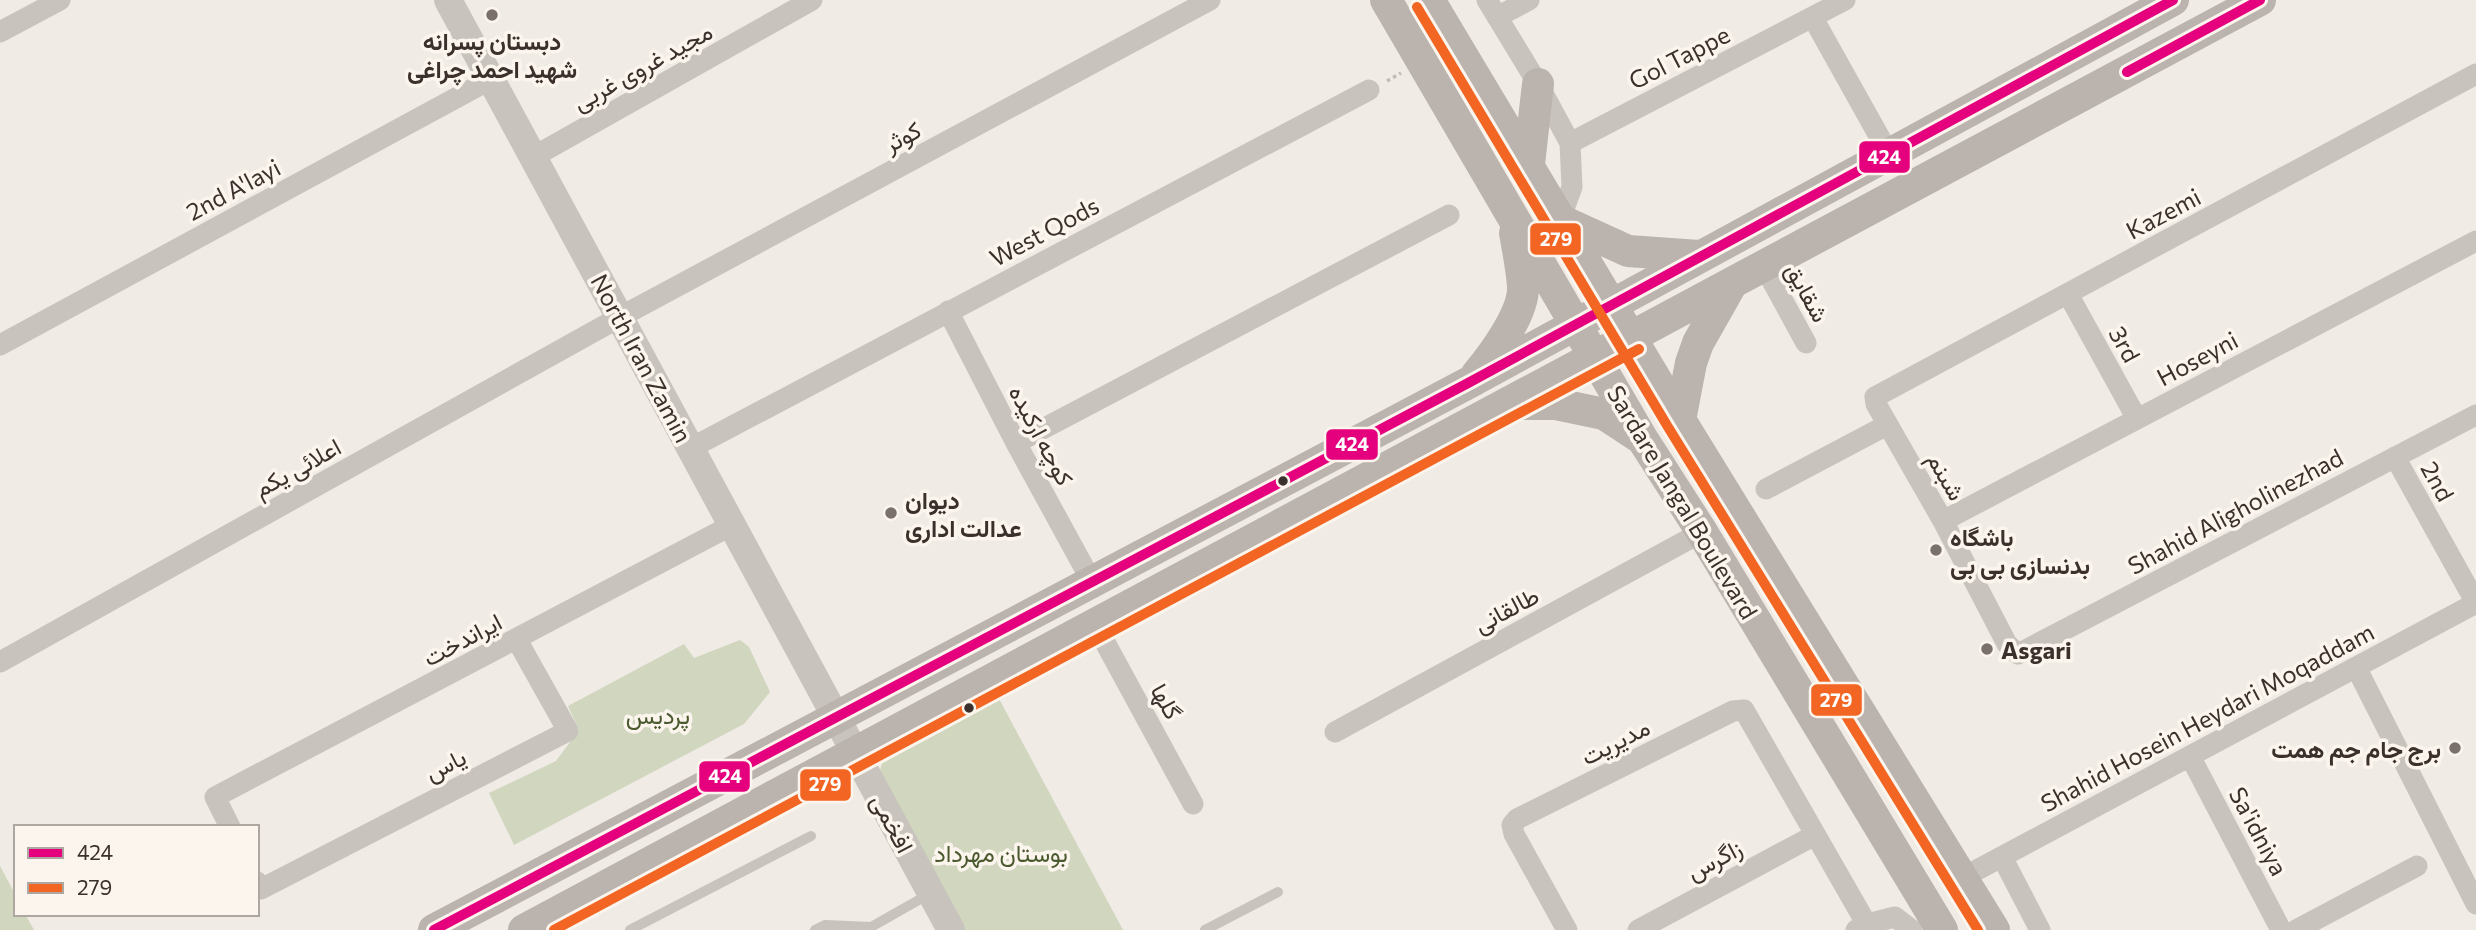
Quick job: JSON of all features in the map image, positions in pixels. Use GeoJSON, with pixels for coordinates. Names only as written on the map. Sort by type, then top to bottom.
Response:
{"type":"FeatureCollection","features":[{"type":"Feature","properties":{"kind":"main road","name":"Sardare Jangal Boulevard"},"geometry":{"type":"LineString","coordinates":[[1385,0],[1643,440],[1942,930]]}},
{"type":"Feature","properties":{"kind":"main road","name":"Sardare Jangal Boulevard"},"geometry":{"type":"LineString","coordinates":[[1429,0],[1680,420],[1994,930]]}},
{"type":"Feature","properties":{"kind":"main road"},"geometry":{"type":"LineString","coordinates":[[434,930],[1470,382],[2173,0]]}},
{"type":"Feature","properties":{"kind":"main road"},"geometry":{"type":"LineString","coordinates":[[524,930],[2260,0]]}},
{"type":"Feature","properties":{"kind":"main road"},"geometry":{"type":"LineString","coordinates":[[1529,164],[1538,84]]}},
{"type":"Feature","properties":{"kind":"main road"},"geometry":{"type":"LineString","coordinates":[[1470,382],[1496,351],[1512,323],[1524,290],[1513,217]]}},
{"type":"Feature","properties":{"kind":"main road"},"geometry":{"type":"LineString","coordinates":[[1560,220],[1628,251],[1699,256]]}},
{"type":"Feature","properties":{"kind":"main road"},"geometry":{"type":"LineString","coordinates":[[1680,420],[1698,342],[1732,283]]}},
{"type":"Feature","properties":{"kind":"main road"},"geometry":{"type":"LineString","coordinates":[[1505,404],[1556,404],[1604,414],[1643,440]]}},
{"type":"Feature","properties":{"kind":"street"},"geometry":{"type":"LineString","coordinates":[[0,32],[60,0]]}},
{"type":"Feature","properties":{"kind":"street","name":"North Iran Zamin"},"geometry":{"type":"LineString","coordinates":[[449,0],[835,716]]}},
{"type":"Feature","properties":{"kind":"street","name":"مجید غروی غربی"},"geometry":{"type":"LineString","coordinates":[[533,157],[812,0]]}},
{"type":"Feature","properties":{"kind":"street","name":"کوثر"},"geometry":{"type":"LineString","coordinates":[[620,317],[1210,0]]}},
{"type":"Feature","properties":{"kind":"street"},"geometry":{"type":"LineString","coordinates":[[1529,0],[1492,8],[1570,143],[1572,187],[1560,220]]}},
{"type":"Feature","properties":{"kind":"street","name":"Gol Tappe"},"geometry":{"type":"LineString","coordinates":[[1570,143],[1845,0]]}},
{"type":"Feature","properties":{"kind":"street"},"geometry":{"type":"LineString","coordinates":[[1813,18],[1889,154]]}},
{"type":"Feature","properties":{"kind":"street","name":"Kazemi"},"geometry":{"type":"LineString","coordinates":[[1875,397],[2476,74]]}},
{"type":"Feature","properties":{"kind":"street","name":"2nd A'layi"},"geometry":{"type":"LineString","coordinates":[[0,345],[491,79]]}},
{"type":"Feature","properties":{"kind":"street","name":"West Qods"},"geometry":{"type":"LineString","coordinates":[[691,448],[1369,90]]}},
{"type":"Feature","properties":{"kind":"street"},"geometry":{"type":"LineString","coordinates":[[1016,443],[1449,215]]}},
{"type":"Feature","properties":{"kind":"street","name":"Hoseyni"},"geometry":{"type":"LineString","coordinates":[[1943,521],[2476,241]]}},
{"type":"Feature","properties":{"kind":"street","name":"شقایق"},"geometry":{"type":"LineString","coordinates":[[1764,266],[1806,343]]}},
{"type":"Feature","properties":{"kind":"street","name":"3rd"},"geometry":{"type":"LineString","coordinates":[[2067,294],[2137,419]]}},
{"type":"Feature","properties":{"kind":"street","name":"کوچه ارکیده"},"geometry":{"type":"LineString","coordinates":[[948,311],[1092,582]]}},
{"type":"Feature","properties":{"kind":"street","name":"اعلائی یکم"},"geometry":{"type":"LineString","coordinates":[[0,662],[620,317]]}},
{"type":"Feature","properties":{"kind":"street","name":"شبنم"},"geometry":{"type":"LineString","coordinates":[[1875,397],[1887,425],[1943,521],[2007,644],[2018,654]]}},
{"type":"Feature","properties":{"kind":"street","name":"Shahid Aligholinezhad"},"geometry":{"type":"LineString","coordinates":[[2018,654],[2476,415]]}},
{"type":"Feature","properties":{"kind":"street"},"geometry":{"type":"LineString","coordinates":[[1766,489],[1887,425]]}},
{"type":"Feature","properties":{"kind":"street","name":"2nd"},"geometry":{"type":"LineString","coordinates":[[2395,457],[2476,603]]}},
{"type":"Feature","properties":{"kind":"street","name":"ایراندخت"},"geometry":{"type":"LineString","coordinates":[[229,825],[215,797],[732,525]]}},
{"type":"Feature","properties":{"kind":"street","name":"طالقانی"},"geometry":{"type":"LineString","coordinates":[[1335,732],[1702,533]]}},
{"type":"Feature","properties":{"kind":"street","name":"Shahid Hosein Heydari Moqaddam"},"geometry":{"type":"LineString","coordinates":[[1962,878],[2476,603]]}},
{"type":"Feature","properties":{"kind":"street","name":"گلها"},"geometry":{"type":"LineString","coordinates":[[1095,624],[1193,804]]}},
{"type":"Feature","properties":{"kind":"street","name":"یاس"},"geometry":{"type":"LineString","coordinates":[[259,886],[261,889],[568,731],[517,640]]}},
{"type":"Feature","properties":{"kind":"street"},"geometry":{"type":"LineString","coordinates":[[2356,667],[2476,904]]}},
{"type":"Feature","properties":{"kind":"street","name":"مدیریت"},"geometry":{"type":"LineString","coordinates":[[1567,930],[1514,834],[1512,825],[1517,819],[1733,711],[1744,710],[1815,835]]}},
{"type":"Feature","properties":{"kind":"street","name":"افخمی"},"geometry":{"type":"LineString","coordinates":[[835,716],[951,930]]}},
{"type":"Feature","properties":{"kind":"street","name":"Sa'idniya"},"geometry":{"type":"LineString","coordinates":[[2190,756],[2281,930]]}},
{"type":"Feature","properties":{"kind":"street"},"geometry":{"type":"LineString","coordinates":[[1815,835],[1864,928],[1895,917],[1912,930]]}},
{"type":"Feature","properties":{"kind":"street","name":"زاگرس"},"geometry":{"type":"LineString","coordinates":[[1638,930],[1815,835]]}},
{"type":"Feature","properties":{"kind":"street"},"geometry":{"type":"LineString","coordinates":[[2002,857],[2040,930]]}},
{"type":"Feature","properties":{"kind":"street"},"geometry":{"type":"LineString","coordinates":[[2296,930],[2417,866]]}},
{"type":"Feature","properties":{"kind":"lane"},"geometry":{"type":"LineString","coordinates":[[630,930],[811,836]]}},
{"type":"Feature","properties":{"kind":"lane"},"geometry":{"type":"LineString","coordinates":[[1205,930],[1278,892]]}},
{"type":"Feature","properties":{"kind":"lane"},"geometry":{"type":"LineString","coordinates":[[815,930],[825,925],[871,929],[931,893]]}},
{"type":"Feature","properties":{"kind":"path"},"geometry":{"type":"LineString","coordinates":[[1369,90],[1422,62]]}},
{"type":"Feature","properties":{"kind":"green space","name":"پردیس"},"geometry":{"type":"Polygon","coordinates":[[[740,640],[749,647],[770,692],[744,724],[514,845],[489,793],[556,761],[579,730],[568,706],[684,644],[694,658],[740,640]]]}},
{"type":"Feature","properties":{"kind":"green space","name":"بوستان مهرداد"},"geometry":{"type":"Polygon","coordinates":[[[997,695],[1123,930],[963,930],[879,774],[884,756],[997,695]]]}},
{"type":"Feature","properties":{"kind":"green space"},"geometry":{"type":"Polygon","coordinates":[[[0,866],[14,892],[14,916],[26,916],[34,930],[0,930],[0,866]]]}},
{"type":"Feature","properties":{"kind":"transit line","name":"424"},"geometry":{"type":"LineString","coordinates":[[434,930],[1470,382],[2173,0]]}},
{"type":"Feature","properties":{"kind":"transit line","name":"424"},"geometry":{"type":"LineString","coordinates":[[2127,72],[2260,0]]}},
{"type":"Feature","properties":{"kind":"transit line","name":"279"},"geometry":{"type":"LineString","coordinates":[[1417,7],[1668,427],[1978,930]]}},
{"type":"Feature","properties":{"kind":"transit line","name":"279"},"geometry":{"type":"LineString","coordinates":[[554,930],[1639,349]]}},
{"type":"Feature","properties":{"kind":"place","name":"دبستان پسرانه شهید احمد چراغی"},"geometry":{"type":"Point","coordinates":[492,15]}},
{"type":"Feature","properties":{"kind":"place","name":"دیوان عدالت اداری"},"geometry":{"type":"Point","coordinates":[891,513]}},
{"type":"Feature","properties":{"kind":"place","name":"باشگاه بدنسازی بی بی"},"geometry":{"type":"Point","coordinates":[1936,550]}},
{"type":"Feature","properties":{"kind":"place","name":"Asgari"},"geometry":{"type":"Point","coordinates":[1987,649]}},
{"type":"Feature","properties":{"kind":"place","name":"برج جام جم همت"},"geometry":{"type":"Point","coordinates":[2455,748]}}]}
